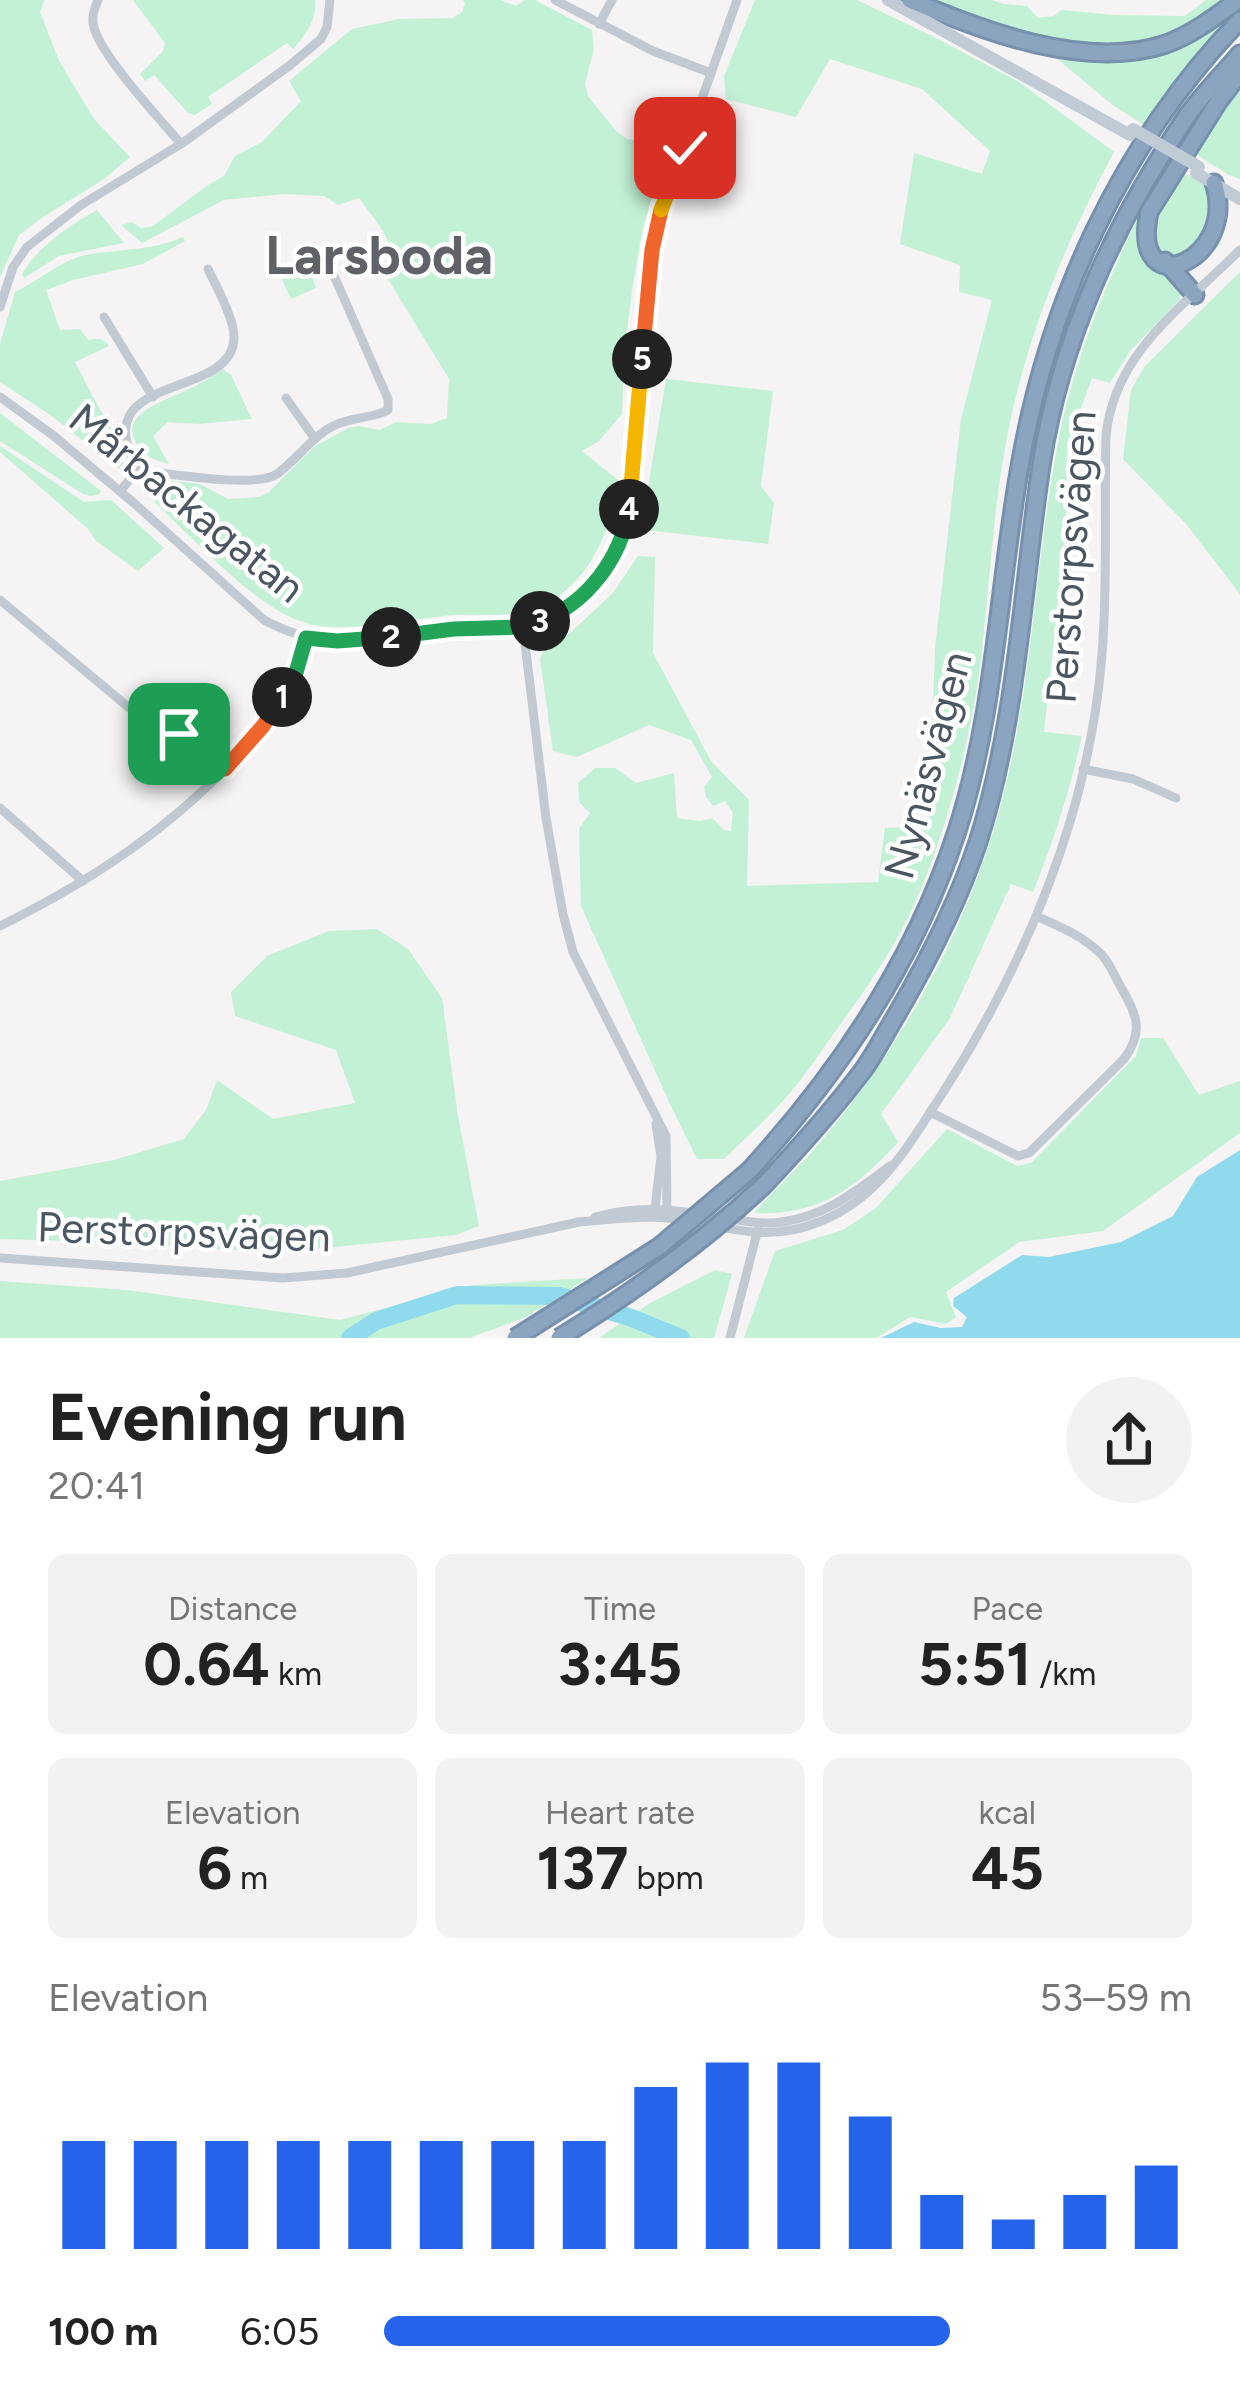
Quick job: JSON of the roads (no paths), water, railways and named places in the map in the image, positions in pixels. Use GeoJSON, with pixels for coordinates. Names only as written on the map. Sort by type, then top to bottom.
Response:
{"type":"FeatureCollection","features":[{"type":"Feature","properties":{"kind":"highway"},"geometry":{"type":"LineString","coordinates":[[908,0],[965,24],[1036,43],[1108,52],[1161,45],[1196,30],[1238,0]]}},
{"type":"Feature","properties":{"kind":"highway","name":"Nynäsvägen"},"geometry":{"type":"LineString","coordinates":[[515,1338],[659,1247],[749,1171],[797,1119],[851,1045],[904,958],[958,830],[980,743],[997,650],[1018,474],[1040,373],[1059,317],[1095,229],[1135,157],[1187,79],[1240,20]]}},
{"type":"Feature","properties":{"kind":"highway","name":"Nynäsvägen"},"geometry":{"type":"LineString","coordinates":[[559,1338],[673,1264],[763,1186],[867,1065],[925,967],[978,841],[1002,746],[1042,462],[1063,373],[1088,298],[1153,170],[1190,112],[1240,53]]}},
{"type":"Feature","properties":{"kind":"highway"},"geometry":{"type":"LineString","coordinates":[[1196,295],[1150,242],[1149,212],[1240,73]]}},
{"type":"Feature","properties":{"kind":"highway"},"geometry":{"type":"LineString","coordinates":[[1165,261],[1201,265],[1226,244],[1231,212],[1214,183]]}},
{"type":"Feature","properties":{"kind":"main road"},"geometry":{"type":"LineString","coordinates":[[888,0],[1018,67]]}},
{"type":"Feature","properties":{"kind":"main road"},"geometry":{"type":"LineString","coordinates":[[908,0],[1240,195]]}},
{"type":"Feature","properties":{"kind":"main road"},"geometry":{"type":"LineString","coordinates":[[1018,67],[1017,50],[1036,43]]}},
{"type":"Feature","properties":{"kind":"main road"},"geometry":{"type":"LineString","coordinates":[[1197,170],[1240,195]]}},
{"type":"Feature","properties":{"kind":"street"},"geometry":{"type":"LineString","coordinates":[[98,0],[92,15],[102,44],[181,144]]}},
{"type":"Feature","properties":{"kind":"street"},"geometry":{"type":"LineString","coordinates":[[0,307],[13,267],[27,247],[80,205],[181,144],[321,39],[330,0]]}},
{"type":"Feature","properties":{"kind":"street"},"geometry":{"type":"LineString","coordinates":[[555,0],[653,51],[711,73]]}},
{"type":"Feature","properties":{"kind":"street"},"geometry":{"type":"LineString","coordinates":[[599,24],[612,0]]}},
{"type":"Feature","properties":{"kind":"street","name":"Mårbackagatan"},"geometry":{"type":"LineString","coordinates":[[0,397],[120,491],[264,620],[306,638],[359,641],[454,629],[523,627],[550,618],[598,580],[623,537],[655,231],[740,0]]}},
{"type":"Feature","properties":{"kind":"street","name":"Perstorpsvägen"},"geometry":{"type":"LineString","coordinates":[[0,1258],[283,1278],[347,1273],[577,1222],[661,1213],[758,1228],[842,1202],[899,1159],[1001,993],[1062,844],[1083,769],[1102,656],[1108,418],[1119,382],[1142,346],[1240,250]]}},
{"type":"Feature","properties":{"kind":"street"},"geometry":{"type":"LineString","coordinates":[[138,470],[250,482],[271,478],[332,426],[388,410],[388,399],[325,255]]}},
{"type":"Feature","properties":{"kind":"street"},"geometry":{"type":"LineString","coordinates":[[138,470],[123,432],[128,417],[138,406],[204,375],[230,355],[233,330],[208,269]]}},
{"type":"Feature","properties":{"kind":"street"},"geometry":{"type":"LineString","coordinates":[[104,317],[153,397]]}},
{"type":"Feature","properties":{"kind":"street"},"geometry":{"type":"LineString","coordinates":[[286,398],[315,440]]}},
{"type":"Feature","properties":{"kind":"street"},"geometry":{"type":"LineString","coordinates":[[120,491],[138,470]]}},
{"type":"Feature","properties":{"kind":"street"},"geometry":{"type":"LineString","coordinates":[[0,600],[139,716],[189,738],[225,769]]}},
{"type":"Feature","properties":{"kind":"street"},"geometry":{"type":"LineString","coordinates":[[523,627],[563,914],[573,952],[653,1113],[662,1157],[661,1213]]}},
{"type":"Feature","properties":{"kind":"street"},"geometry":{"type":"LineString","coordinates":[[0,926],[62,896],[154,834],[192,802],[263,726],[295,676],[306,638]]}},
{"type":"Feature","properties":{"kind":"street"},"geometry":{"type":"LineString","coordinates":[[1083,769],[1133,779],[1176,798]]}},
{"type":"Feature","properties":{"kind":"street"},"geometry":{"type":"LineString","coordinates":[[0,808],[83,881]]}},
{"type":"Feature","properties":{"kind":"street"},"geometry":{"type":"LineString","coordinates":[[930,1112],[1018,1156],[1029,1153],[1134,1046],[1135,1011],[1101,954],[1036,916]]}},
{"type":"Feature","properties":{"kind":"street"},"geometry":{"type":"LineString","coordinates":[[731,1333],[758,1228]]}},
{"type":"Feature","properties":{"kind":"water"},"geometry":{"type":"Polygon","coordinates":[[[1240,1150],[1240,1338],[881,1338],[914,1322],[962,1327],[967,1317],[953,1306],[954,1298],[1022,1255],[1049,1257],[1121,1242],[1173,1216],[1197,1177],[1240,1150]]]}},
{"type":"Feature","properties":{"kind":"waterway"},"geometry":{"type":"LineString","coordinates":[[350,1338],[376,1321],[457,1295],[560,1296],[681,1338]]}},
{"type":"Feature","properties":{"kind":"district","name":"Larsboda"},"geometry":{"type":"Point","coordinates":[379,255]}}]}
